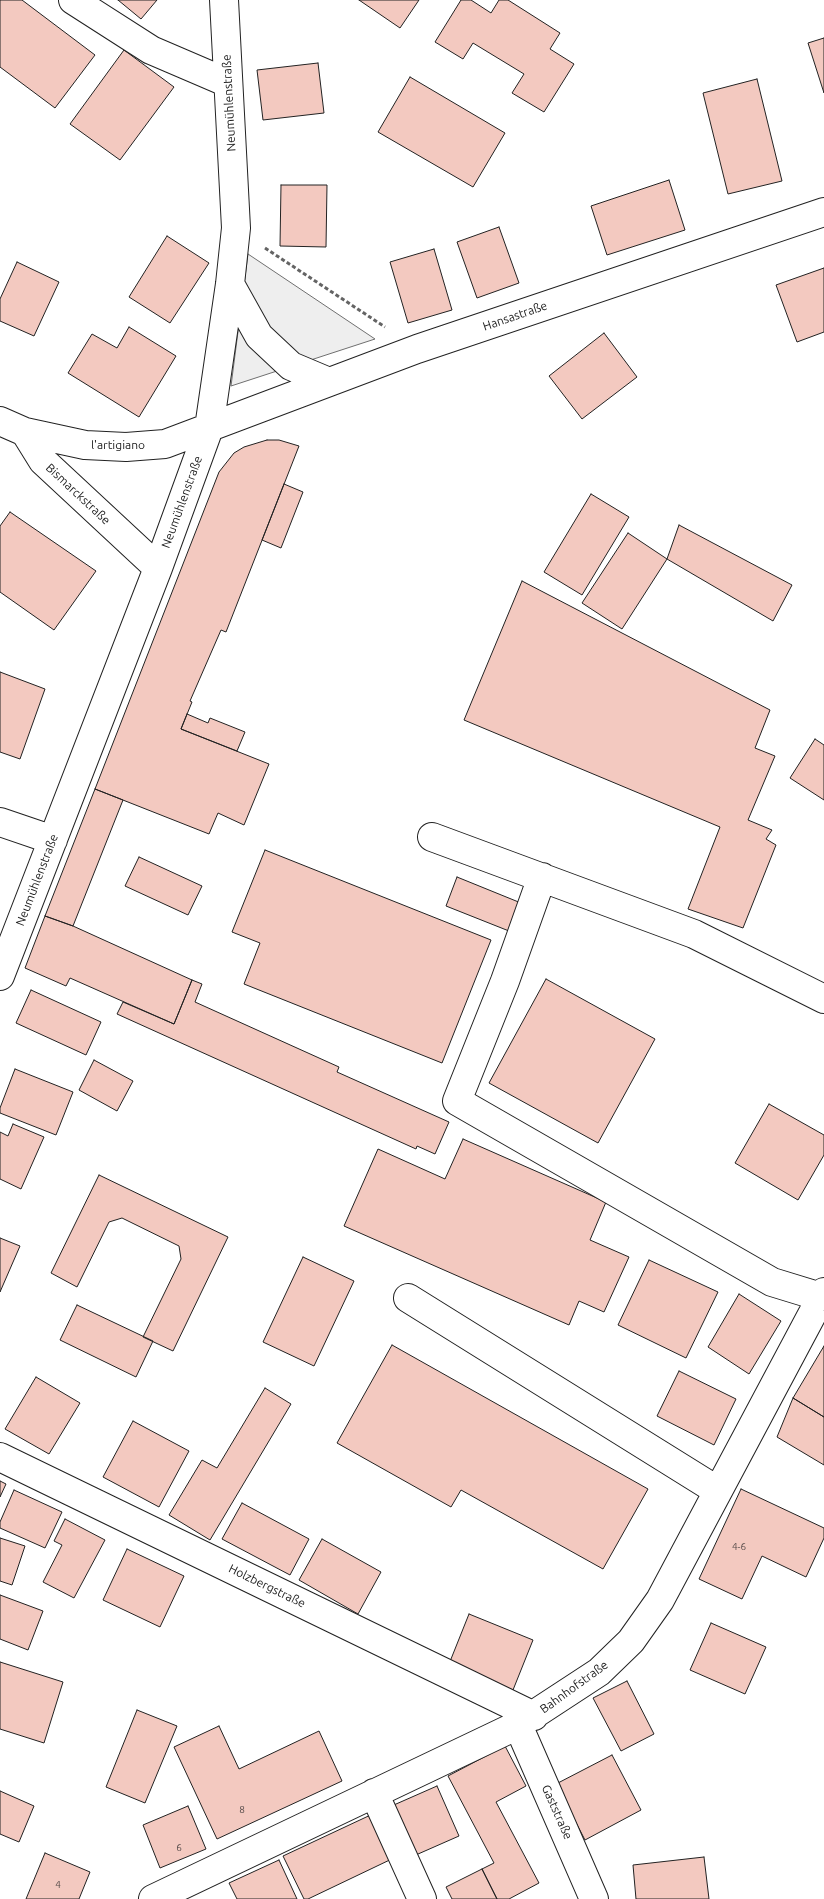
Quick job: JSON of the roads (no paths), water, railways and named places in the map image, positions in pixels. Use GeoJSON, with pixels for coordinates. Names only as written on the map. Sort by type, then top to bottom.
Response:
{"type":"FeatureCollection","features":[{"type":"Feature","properties":{"kind":"street"},"geometry":{"type":"LineString","coordinates":[[73,0],[151,50],[228,83]]}},
{"type":"Feature","properties":{"kind":"street","name":"Neumühlenstraße"},"geometry":{"type":"LineString","coordinates":[[0,976],[158,568],[209,428],[230,284],[236,228],[224,0]]}},
{"type":"Feature","properties":{"kind":"street","name":"Hansastraße"},"geometry":{"type":"LineString","coordinates":[[209,428],[417,349],[824,212]]}},
{"type":"Feature","properties":{"kind":"street"},"geometry":{"type":"LineString","coordinates":[[230,284],[259,336],[291,366],[329,382]]}},
{"type":"Feature","properties":{"kind":"street"},"geometry":{"type":"LineString","coordinates":[[0,421],[25,432]]}},
{"type":"Feature","properties":{"kind":"street","name":"l'artigiano"},"geometry":{"type":"LineString","coordinates":[[25,432],[85,446],[126,447],[165,444],[209,428]]}},
{"type":"Feature","properties":{"kind":"street","name":"Bismarckstraße"},"geometry":{"type":"LineString","coordinates":[[25,432],[42,461],[158,568]]}},
{"type":"Feature","properties":{"kind":"street"},"geometry":{"type":"LineString","coordinates":[[0,822],[53,840]]}},
{"type":"Feature","properties":{"kind":"street"},"geometry":{"type":"LineString","coordinates":[[432,837],[694,934],[824,999]]}},
{"type":"Feature","properties":{"kind":"street"},"geometry":{"type":"LineString","coordinates":[[542,877],[504,981],[456,1101],[772,1282],[820,1306]]}},
{"type":"Feature","properties":{"kind":"street"},"geometry":{"type":"LineString","coordinates":[[408,1298],[718,1491]]}},
{"type":"Feature","properties":{"kind":"street","name":"Bahnhofstraße"},"geometry":{"type":"LineString","coordinates":[[153,1899],[526,1721],[598,1672],[631,1641],[660,1600],[820,1306]]}},
{"type":"Feature","properties":{"kind":"street","name":"Holzbergstraße"},"geometry":{"type":"LineString","coordinates":[[0,1457],[526,1721]]}},
{"type":"Feature","properties":{"kind":"street","name":"Gaststraße"},"geometry":{"type":"LineString","coordinates":[[526,1721],[594,1899]]}},
{"type":"Feature","properties":{"kind":"street"},"geometry":{"type":"LineString","coordinates":[[374,1793],[422,1899]]}}]}
